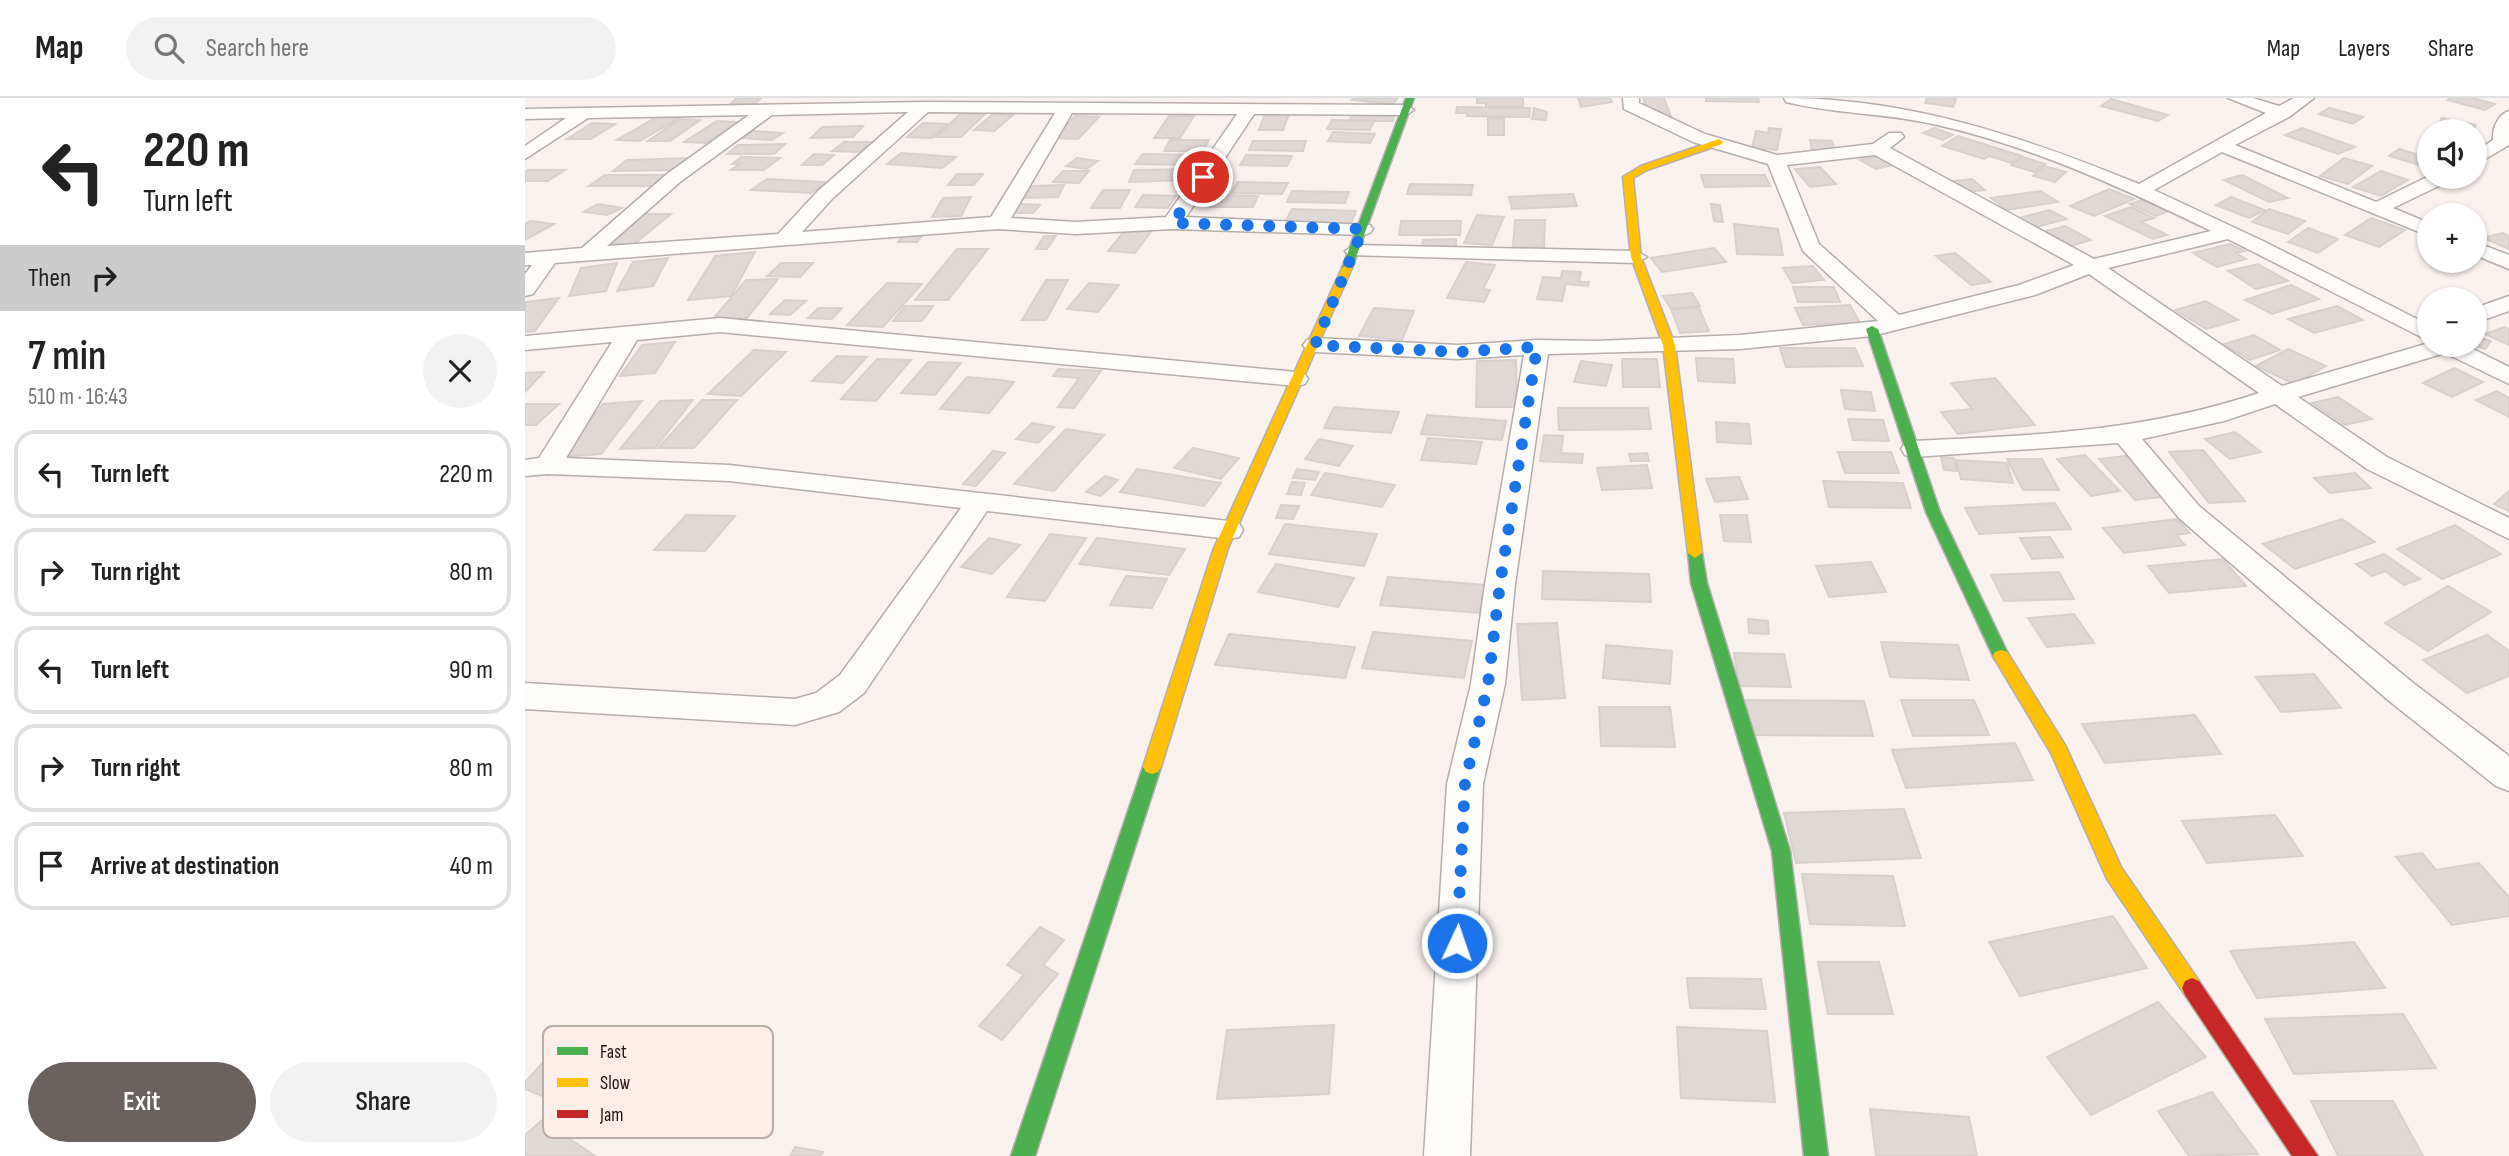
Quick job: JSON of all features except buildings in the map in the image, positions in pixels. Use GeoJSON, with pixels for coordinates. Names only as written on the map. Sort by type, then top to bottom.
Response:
{"type":"FeatureCollection","features":[{"type":"Feature","properties":{"kind":"street"},"geometry":{"type":"LineString","coordinates":[[1632,98],[1630,105],[1699,138],[1776,161],[1878,149],[1926,117]]}},
{"type":"Feature","properties":{"kind":"street"},"geometry":{"type":"LineString","coordinates":[[1792,98],[1926,117],[1960,118],[2141,190],[2417,328]]}},
{"type":"Feature","properties":{"kind":"street"},"geometry":{"type":"LineString","coordinates":[[2236,98],[2283,113]]}},
{"type":"Feature","properties":{"kind":"street"},"geometry":{"type":"LineString","coordinates":[[2141,190],[2224,147],[2306,98]]}},
{"type":"Feature","properties":{"kind":"street"},"geometry":{"type":"LineString","coordinates":[[525,114],[765,112],[924,107],[1066,109],[1408,104],[1355,251],[1315,345],[1296,379],[1229,530],[1031,1155]]}},
{"type":"Feature","properties":{"kind":"street"},"geometry":{"type":"LineString","coordinates":[[785,238],[825,195],[924,107]]}},
{"type":"Feature","properties":{"kind":"street"},"geometry":{"type":"LineString","coordinates":[[1173,223],[1249,107]]}},
{"type":"Feature","properties":{"kind":"street"},"geometry":{"type":"LineString","coordinates":[[998,223],[1066,109]]}},
{"type":"Feature","properties":{"kind":"street"},"geometry":{"type":"LineString","coordinates":[[589,253],[616,225],[695,159],[765,112]]}},
{"type":"Feature","properties":{"kind":"street"},"geometry":{"type":"LineString","coordinates":[[525,154],[582,115]]}},
{"type":"Feature","properties":{"kind":"street"},"geometry":{"type":"LineString","coordinates":[[2487,152],[2502,142],[2501,133],[2509,116]]}},
{"type":"Feature","properties":{"kind":"street"},"geometry":{"type":"LineString","coordinates":[[1719,142],[1644,168],[1628,177],[1636,257],[1669,345],[1699,583],[1781,851],[1816,1156]]}},
{"type":"Feature","properties":{"kind":"street"},"geometry":{"type":"LineString","coordinates":[[2224,147],[2417,225]]}},
{"type":"Feature","properties":{"kind":"street"},"geometry":{"type":"LineString","coordinates":[[1878,149],[2091,266],[2282,395],[2377,463],[2509,530]]}},
{"type":"Feature","properties":{"kind":"street"},"geometry":{"type":"LineString","coordinates":[[1776,161],[1810,247],[1883,326],[1933,512],[1991,639],[2059,750],[2114,873],[2307,1156]]}},
{"type":"Feature","properties":{"kind":"street"},"geometry":{"type":"LineString","coordinates":[[2378,208],[2417,189]]}},
{"type":"Feature","properties":{"kind":"street"},"geometry":{"type":"LineString","coordinates":[[525,260],[998,223],[1076,228],[1173,223],[1363,229]]}},
{"type":"Feature","properties":{"kind":"street"},"geometry":{"type":"LineString","coordinates":[[1315,345],[1458,352],[1537,347],[1669,345],[1740,342],[1883,326],[2027,290],[2091,266],[2229,233]]}},
{"type":"Feature","properties":{"kind":"street"},"geometry":{"type":"LineString","coordinates":[[1355,251],[1636,257]]}},
{"type":"Feature","properties":{"kind":"street"},"geometry":{"type":"LineString","coordinates":[[2487,253],[2509,263]]}},
{"type":"Feature","properties":{"kind":"street"},"geometry":{"type":"LineString","coordinates":[[525,289],[549,257]]}},
{"type":"Feature","properties":{"kind":"street"},"geometry":{"type":"LineString","coordinates":[[2487,311],[2509,303]]}},
{"type":"Feature","properties":{"kind":"street"},"geometry":{"type":"LineString","coordinates":[[525,343],[720,325],[1296,379]]}},
{"type":"Feature","properties":{"kind":"street"},"geometry":{"type":"LineString","coordinates":[[537,467],[629,334]]}},
{"type":"Feature","properties":{"kind":"street"},"geometry":{"type":"LineString","coordinates":[[1447,1156],[1465,783],[1488,684],[1500,584],[1537,347]]}},
{"type":"Feature","properties":{"kind":"street"},"geometry":{"type":"LineString","coordinates":[[1914,449],[2042,443],[2125,435],[2215,416],[2351,371],[2417,353]]}},
{"type":"Feature","properties":{"kind":"street"},"geometry":{"type":"LineString","coordinates":[[2470,357],[2509,377]]}},
{"type":"Feature","properties":{"kind":"street"},"geometry":{"type":"LineString","coordinates":[[2125,435],[2189,512],[2400,691],[2509,776]]}},
{"type":"Feature","properties":{"kind":"street"},"geometry":{"type":"LineString","coordinates":[[537,467],[729,473],[1229,530]]}},
{"type":"Feature","properties":{"kind":"street"},"geometry":{"type":"LineString","coordinates":[[525,696],[796,712],[827,703],[852,684],[981,500]]}},
{"type":"Feature","properties":{"kind":"traffic: fast"},"geometry":{"type":"LineString","coordinates":[[1347,268],[1410,98]]}},
{"type":"Feature","properties":{"kind":"traffic: fast"},"geometry":{"type":"LineString","coordinates":[[1872,329],[1933,512],[2001,656]]}},
{"type":"Feature","properties":{"kind":"traffic: fast"},"geometry":{"type":"LineString","coordinates":[[1695,553],[1699,583],[1781,851],[1816,1156]]}},
{"type":"Feature","properties":{"kind":"traffic: fast"},"geometry":{"type":"LineString","coordinates":[[1023,1156],[1152,767]]}},
{"type":"Feature","properties":{"kind":"traffic: slow"},"geometry":{"type":"LineString","coordinates":[[1695,553],[1669,345],[1636,257],[1628,177],[1644,168],[1719,142]]}},
{"type":"Feature","properties":{"kind":"traffic: slow"},"geometry":{"type":"LineString","coordinates":[[1152,767],[1221,548],[1347,268]]}},
{"type":"Feature","properties":{"kind":"traffic: slow"},"geometry":{"type":"LineString","coordinates":[[2001,656],[2059,750],[2114,873],[2192,988]]}},
{"type":"Feature","properties":{"kind":"traffic: jam"},"geometry":{"type":"LineString","coordinates":[[2192,988],[2306,1156]]}},
{"type":"Feature","properties":{"kind":"route"},"geometry":{"type":"LineString","coordinates":[[1203,177],[1173,223],[1363,229],[1315,345],[1458,352],[1537,347],[1500,584],[1488,684],[1465,783],[1457,943]]}}]}
